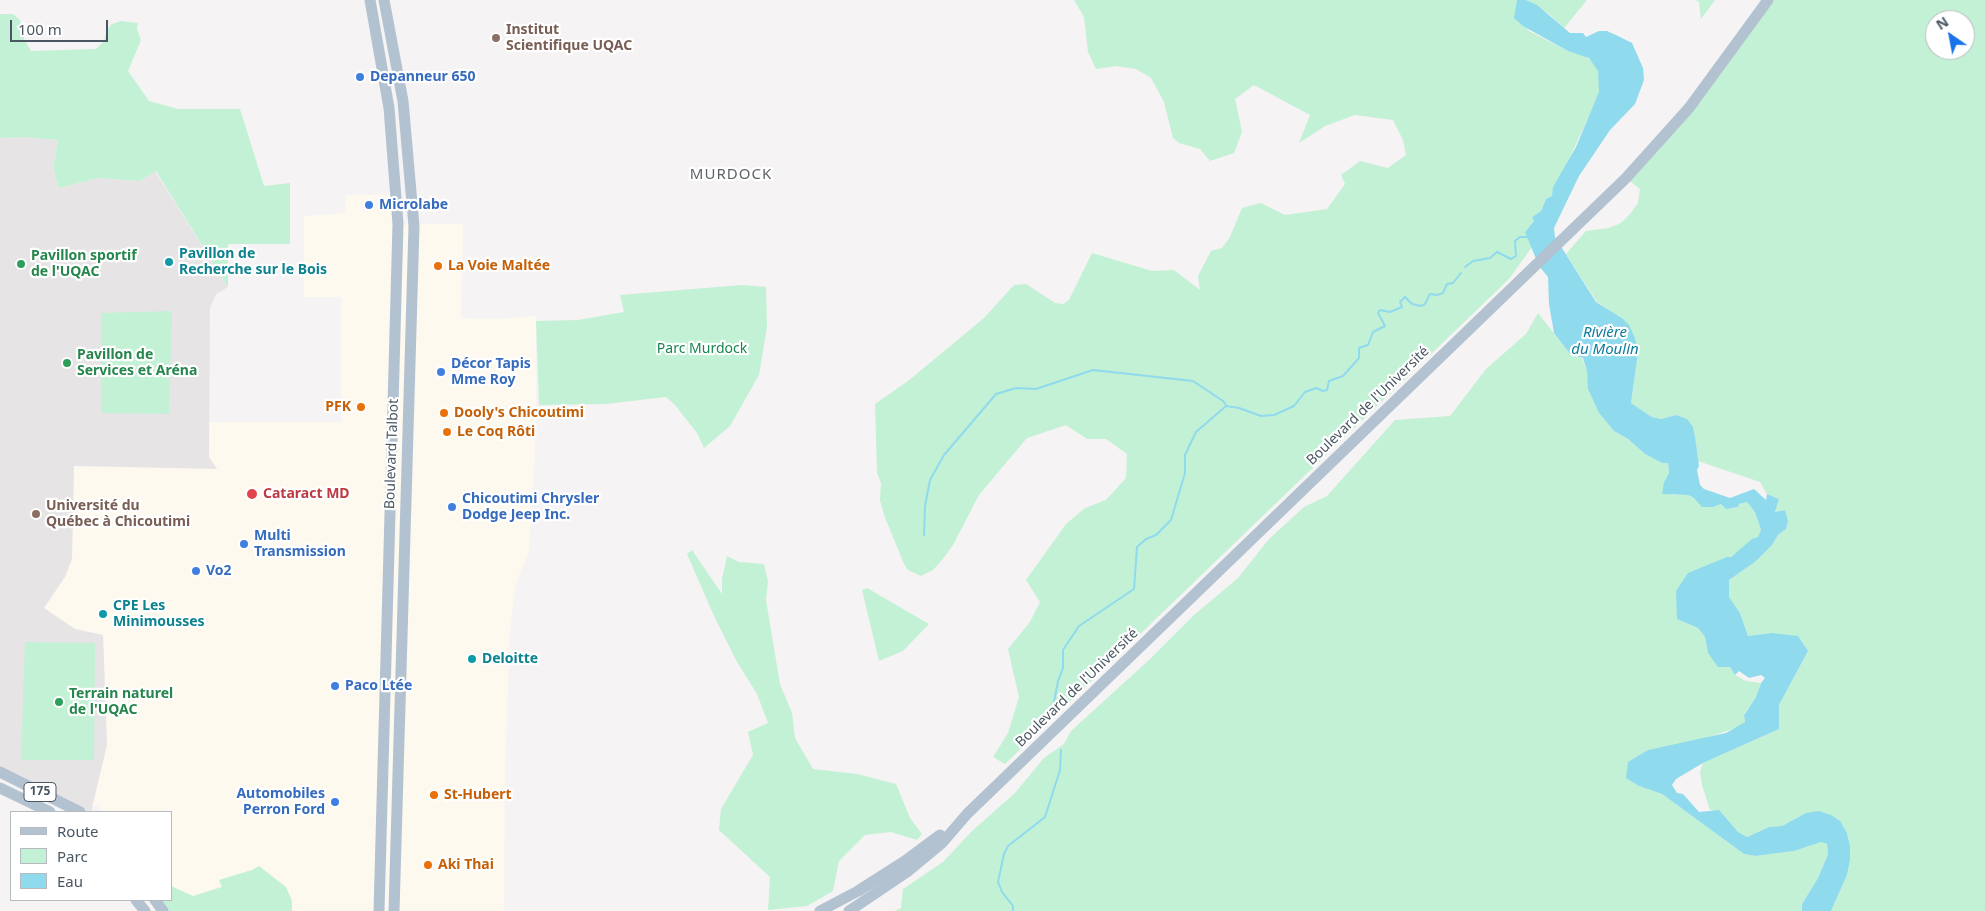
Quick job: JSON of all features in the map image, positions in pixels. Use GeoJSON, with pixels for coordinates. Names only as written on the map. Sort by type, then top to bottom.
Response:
{"type":"FeatureCollection","features":[{"type":"Feature","properties":{"kind":"main road","name":"Boulevard Talbot"},"geometry":{"type":"LineString","coordinates":[[370,0],[388,108],[398,224],[379,911]]}},
{"type":"Feature","properties":{"kind":"main road","name":"Boulevard Talbot"},"geometry":{"type":"LineString","coordinates":[[384,0],[403,101],[414,226],[394,911]]}},
{"type":"Feature","properties":{"kind":"main road","name":"Boulevard de l'Université"},"geometry":{"type":"LineString","coordinates":[[849,911],[907,872],[942,843],[967,814],[1634,169],[1689,108],[1768,0]]}},
{"type":"Feature","properties":{"kind":"main road","name":"175"},"geometry":{"type":"LineString","coordinates":[[0,772],[78,811]]}},
{"type":"Feature","properties":{"kind":"main road","name":"175"},"geometry":{"type":"LineString","coordinates":[[0,788],[48,811]]}},
{"type":"Feature","properties":{"kind":"main road","name":"Boulevard de l'Université"},"geometry":{"type":"LineString","coordinates":[[820,911],[858,891],[905,861],[967,814]]}},
{"type":"Feature","properties":{"kind":"main road"},"geometry":{"type":"LineString","coordinates":[[137,901],[145,911]]}},
{"type":"Feature","properties":{"kind":"shaded area","name":"Université du Québec à Chicoutimi"},"geometry":{"type":"Polygon","coordinates":[[[23,137],[58,140],[53,168],[59,188],[98,178],[140,181],[155,171],[228,287],[216,294],[210,308],[209,457],[217,469],[74,466],[72,559],[65,577],[44,608],[75,629],[103,635],[107,745],[91,811],[78,811],[0,772],[0,138],[23,137]]]}},
{"type":"Feature","properties":{"kind":"shaded area"},"geometry":{"type":"Polygon","coordinates":[[[396,194],[398,224],[463,224],[461,318],[496,319],[536,316],[536,428],[529,551],[516,583],[510,630],[505,770],[504,911],[292,911],[292,901],[286,887],[252,870],[219,880],[222,886],[193,896],[172,886],[172,811],[103,811],[98,805],[92,806],[107,745],[103,635],[75,629],[44,608],[65,577],[72,559],[74,466],[217,468],[209,457],[208,422],[341,422],[341,297],[304,297],[304,216],[345,213],[346,195],[396,194]]]}},
{"type":"Feature","properties":{"kind":"green space"},"geometry":{"type":"Polygon","coordinates":[[[1074,0],[1517,0],[1519,20],[1529,31],[1568,51],[1582,54],[1595,63],[1598,71],[1600,92],[1552,196],[1546,199],[1541,211],[1533,217],[1534,221],[1525,232],[1532,247],[1509,279],[1005,764],[993,757],[1008,733],[1019,697],[1008,649],[1030,622],[1040,602],[1026,580],[1066,524],[1085,508],[1106,500],[1126,478],[1127,454],[1106,439],[1087,439],[1066,425],[1027,438],[979,495],[953,545],[942,560],[933,570],[921,576],[908,570],[904,564],[884,515],[880,500],[881,483],[877,473],[875,404],[908,381],[984,318],[1014,285],[1026,284],[1055,303],[1063,304],[1069,300],[1092,253],[1152,271],[1174,270],[1200,290],[1198,276],[1211,251],[1222,248],[1230,237],[1242,208],[1261,203],[1285,215],[1327,209],[1345,184],[1341,175],[1360,161],[1388,168],[1406,155],[1403,140],[1393,120],[1355,115],[1325,126],[1299,143],[1310,115],[1254,85],[1235,99],[1242,132],[1234,153],[1210,161],[1200,149],[1179,143],[1173,138],[1164,102],[1151,78],[1136,69],[1116,66],[1096,69],[1088,52],[1084,17],[1074,0]]]}},
{"type":"Feature","properties":{"kind":"green space"},"geometry":{"type":"Polygon","coordinates":[[[1526,0],[1587,0],[1564,28],[1549,14],[1526,0]]]}},
{"type":"Feature","properties":{"kind":"green space"},"geometry":{"type":"Polygon","coordinates":[[[1695,0],[1715,0],[1701,19],[1699,2],[1695,0]]]}},
{"type":"Feature","properties":{"kind":"green space"},"geometry":{"type":"Polygon","coordinates":[[[1768,0],[1985,0],[1985,911],[1831,911],[1847,875],[1850,846],[1847,833],[1806,813],[1782,826],[1769,827],[1747,837],[1738,832],[1719,811],[1710,810],[1700,772],[1703,763],[1779,729],[1779,705],[1808,651],[1771,633],[1748,636],[1740,613],[1729,597],[1729,580],[1755,562],[1772,545],[1778,535],[1786,529],[1788,521],[1785,510],[1775,512],[1779,499],[1767,494],[1760,482],[1698,461],[1693,427],[1689,423],[1676,415],[1661,419],[1652,417],[1631,403],[1636,367],[1622,318],[1597,302],[1566,254],[1586,231],[1609,228],[1621,223],[1638,203],[1640,189],[1626,178],[1768,0]]]}},
{"type":"Feature","properties":{"kind":"green space"},"geometry":{"type":"Polygon","coordinates":[[[0,14],[13,14],[20,20],[24,39],[31,51],[96,49],[104,41],[107,29],[112,24],[121,21],[138,23],[137,29],[141,40],[128,71],[149,101],[178,109],[240,109],[264,186],[290,183],[290,244],[228,244],[228,287],[156,171],[140,181],[98,178],[59,188],[53,168],[58,140],[23,137],[0,138],[0,14]]]}},
{"type":"Feature","properties":{"kind":"green space","name":"Parc Murdock"},"geometry":{"type":"Polygon","coordinates":[[[742,285],[766,287],[767,327],[759,375],[730,426],[704,448],[697,433],[675,405],[666,397],[605,404],[539,405],[536,321],[578,320],[624,312],[620,295],[742,285]]]}},
{"type":"Feature","properties":{"kind":"green space"},"geometry":{"type":"Polygon","coordinates":[[[172,311],[169,414],[101,413],[101,313],[172,311]]]}},
{"type":"Feature","properties":{"kind":"green space"},"geometry":{"type":"Polygon","coordinates":[[[1538,313],[1570,354],[1582,358],[1587,371],[1589,389],[1599,413],[1614,431],[1628,439],[1645,454],[1662,463],[1668,463],[1669,473],[1664,482],[1669,493],[1672,495],[1688,495],[1713,507],[1721,504],[1726,509],[1738,507],[1739,504],[1747,502],[1755,512],[1761,530],[1758,538],[1730,557],[1677,619],[1698,628],[1705,637],[1708,653],[1730,667],[1735,675],[1746,681],[1761,683],[1756,697],[1744,714],[1745,722],[1738,727],[1701,740],[1648,750],[1639,786],[1662,794],[1744,854],[1755,856],[1794,851],[1821,842],[1827,844],[1828,853],[1818,878],[1802,904],[1802,911],[894,911],[901,908],[903,889],[943,862],[972,831],[1015,793],[1044,758],[1064,744],[1071,731],[1149,660],[1194,615],[1238,578],[1269,539],[1304,507],[1327,496],[1395,420],[1450,416],[1486,369],[1526,334],[1538,313]]]}},
{"type":"Feature","properties":{"kind":"green space"},"geometry":{"type":"Polygon","coordinates":[[[692,550],[722,594],[722,579],[727,556],[739,562],[764,564],[768,581],[766,600],[780,684],[792,713],[795,738],[813,769],[857,774],[896,784],[910,818],[922,834],[917,840],[891,832],[865,835],[839,861],[833,891],[807,906],[768,910],[770,877],[719,830],[721,809],[753,755],[748,732],[768,723],[757,694],[737,662],[714,616],[687,554],[692,550]]]}},
{"type":"Feature","properties":{"kind":"green space"},"geometry":{"type":"Polygon","coordinates":[[[867,588],[929,624],[903,651],[879,661],[862,590],[867,588]]]}},
{"type":"Feature","properties":{"kind":"green space","name":"Terrain naturel de l'UQAC"},"geometry":{"type":"Polygon","coordinates":[[[25,642],[95,643],[94,760],[21,760],[25,642]]]}},
{"type":"Feature","properties":{"kind":"green space"},"geometry":{"type":"Polygon","coordinates":[[[259,866],[286,887],[292,901],[292,911],[163,911],[156,901],[172,901],[172,886],[193,896],[222,887],[219,880],[259,866]]]}},
{"type":"Feature","properties":{"kind":"water","name":"Rivière du Moulin"},"geometry":{"type":"Polygon","coordinates":[[[1517,0],[1526,0],[1537,5],[1570,33],[1583,33],[1586,37],[1599,31],[1607,31],[1632,43],[1643,68],[1644,80],[1635,104],[1610,130],[1579,176],[1554,228],[1555,237],[1596,302],[1622,318],[1629,325],[1635,338],[1638,352],[1631,403],[1652,417],[1661,419],[1676,415],[1687,419],[1693,427],[1699,466],[1697,470],[1700,485],[1704,489],[1730,498],[1754,489],[1766,500],[1767,494],[1779,499],[1775,512],[1785,510],[1788,521],[1786,529],[1778,535],[1772,545],[1755,562],[1729,580],[1729,597],[1740,613],[1748,636],[1771,633],[1798,636],[1808,651],[1779,705],[1779,729],[1703,763],[1676,779],[1672,785],[1677,793],[1683,794],[1699,812],[1719,810],[1738,832],[1747,837],[1769,827],[1782,826],[1806,813],[1819,811],[1831,815],[1840,821],[1847,833],[1850,846],[1850,860],[1847,875],[1831,911],[1802,911],[1802,904],[1818,878],[1828,854],[1827,844],[1821,842],[1794,851],[1755,856],[1744,854],[1662,794],[1639,786],[1626,778],[1628,762],[1648,750],[1726,733],[1745,722],[1744,715],[1756,697],[1765,678],[1761,675],[1749,678],[1739,671],[1735,675],[1730,667],[1718,667],[1708,653],[1705,637],[1698,628],[1677,619],[1676,591],[1688,573],[1731,557],[1752,539],[1758,537],[1761,530],[1755,512],[1747,502],[1739,504],[1738,507],[1726,509],[1721,504],[1713,507],[1702,507],[1694,498],[1688,495],[1662,494],[1664,482],[1669,473],[1668,463],[1662,463],[1645,454],[1628,439],[1614,431],[1599,413],[1588,389],[1587,371],[1583,358],[1570,354],[1554,333],[1549,304],[1548,277],[1539,266],[1525,232],[1534,221],[1532,217],[1541,211],[1546,199],[1552,196],[1553,187],[1576,147],[1599,92],[1598,71],[1589,58],[1568,51],[1523,26],[1514,18],[1517,0]]]}},
{"type":"Feature","properties":{"kind":"waterway"},"geometry":{"type":"LineString","coordinates":[[1465,267],[1473,261],[1490,258],[1497,252],[1511,259],[1516,256],[1515,241],[1520,237],[1528,237]]}},
{"type":"Feature","properties":{"kind":"waterway"},"geometry":{"type":"LineString","coordinates":[[1051,718],[1058,681],[1063,668],[1063,650],[1079,626],[1134,589],[1137,547],[1146,539],[1156,535],[1171,520],[1185,473],[1185,455],[1196,432],[1226,406],[1239,408],[1261,416],[1274,415],[1294,406],[1305,392],[1316,388],[1323,391],[1327,390],[1329,381],[1343,376],[1359,358],[1359,348],[1368,345],[1373,332],[1385,326],[1378,313],[1380,310],[1390,312],[1402,307],[1400,302],[1405,297],[1412,304],[1421,306],[1425,304],[1430,294],[1437,295],[1443,293],[1447,284],[1453,283],[1461,273]]}},
{"type":"Feature","properties":{"kind":"waterway"},"geometry":{"type":"LineString","coordinates":[[924,535],[925,506],[930,480],[944,455],[996,394],[1016,388],[1036,389],[1093,370],[1193,381],[1226,405]]}},
{"type":"Feature","properties":{"kind":"waterway"},"geometry":{"type":"LineString","coordinates":[[1013,911],[1013,906],[1002,892],[998,882],[1004,854],[1008,846],[1045,817],[1060,770],[1061,750]]}},
{"type":"Feature","properties":{"kind":"place","name":"Institut Scientifique UQAC"},"geometry":{"type":"Point","coordinates":[496,38]}},
{"type":"Feature","properties":{"kind":"place","name":"Depanneur 650"},"geometry":{"type":"Point","coordinates":[360,77]}},
{"type":"Feature","properties":{"kind":"place","name":"Microlabe"},"geometry":{"type":"Point","coordinates":[369,205]}},
{"type":"Feature","properties":{"kind":"place","name":"Pavillon de Recherche sur le Bois"},"geometry":{"type":"Point","coordinates":[169,262]}},
{"type":"Feature","properties":{"kind":"place","name":"Pavillon sportif de l'UQAC"},"geometry":{"type":"Point","coordinates":[21,264]}},
{"type":"Feature","properties":{"kind":"place","name":"La Voie Maltée"},"geometry":{"type":"Point","coordinates":[438,266]}},
{"type":"Feature","properties":{"kind":"place","name":"Pavillon de Services et Aréna"},"geometry":{"type":"Point","coordinates":[67,363]}},
{"type":"Feature","properties":{"kind":"place","name":"Décor Tapis Mme Roy"},"geometry":{"type":"Point","coordinates":[441,372]}},
{"type":"Feature","properties":{"kind":"place","name":"PFK"},"geometry":{"type":"Point","coordinates":[361,407]}},
{"type":"Feature","properties":{"kind":"place","name":"Dooly's Chicoutimi"},"geometry":{"type":"Point","coordinates":[444,413]}},
{"type":"Feature","properties":{"kind":"place","name":"Le Coq Rôti"},"geometry":{"type":"Point","coordinates":[447,432]}},
{"type":"Feature","properties":{"kind":"place","name":"Cataract MD"},"geometry":{"type":"Point","coordinates":[252,494]}},
{"type":"Feature","properties":{"kind":"place","name":"Chicoutimi Chrysler Dodge Jeep Inc."},"geometry":{"type":"Point","coordinates":[452,507]}},
{"type":"Feature","properties":{"kind":"place","name":"Université du Québec à Chicoutimi"},"geometry":{"type":"Point","coordinates":[36,514]}},
{"type":"Feature","properties":{"kind":"place","name":"Multi Transmission"},"geometry":{"type":"Point","coordinates":[244,544]}},
{"type":"Feature","properties":{"kind":"place","name":"Vo2"},"geometry":{"type":"Point","coordinates":[196,571]}},
{"type":"Feature","properties":{"kind":"place","name":"CPE Les Minimousses"},"geometry":{"type":"Point","coordinates":[103,614]}},
{"type":"Feature","properties":{"kind":"place","name":"Deloitte"},"geometry":{"type":"Point","coordinates":[472,659]}},
{"type":"Feature","properties":{"kind":"place","name":"Paco Ltée"},"geometry":{"type":"Point","coordinates":[335,686]}},
{"type":"Feature","properties":{"kind":"place","name":"Terrain naturel de l'UQAC"},"geometry":{"type":"Point","coordinates":[59,702]}},
{"type":"Feature","properties":{"kind":"place","name":"St-Hubert"},"geometry":{"type":"Point","coordinates":[434,795]}},
{"type":"Feature","properties":{"kind":"place","name":"Automobiles Perron Ford"},"geometry":{"type":"Point","coordinates":[335,802]}},
{"type":"Feature","properties":{"kind":"place","name":"Aki Thai"},"geometry":{"type":"Point","coordinates":[428,865]}},
{"type":"Feature","properties":{"kind":"district","name":"MURDOCK"},"geometry":{"type":"Point","coordinates":[731,175]}}]}
